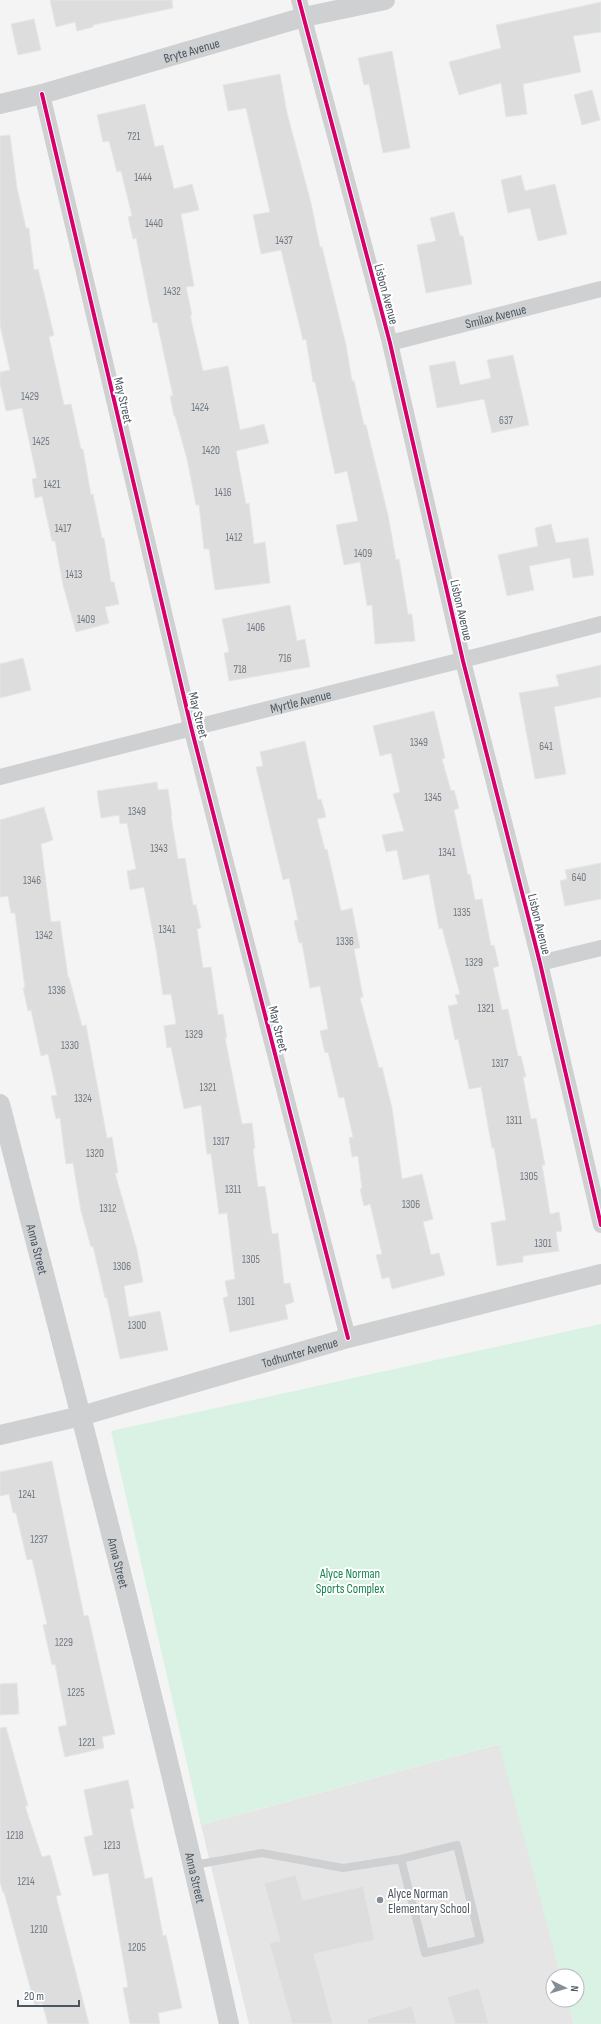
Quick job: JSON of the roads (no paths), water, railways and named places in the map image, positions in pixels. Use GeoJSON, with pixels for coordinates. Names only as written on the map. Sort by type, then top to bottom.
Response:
{"type":"FeatureCollection","features":[{"type":"Feature","properties":{"kind":"street","name":"Bryte Avenue"},"geometry":{"type":"LineString","coordinates":[[0,104],[42,94],[302,9],[385,0]]}},
{"type":"Feature","properties":{"kind":"street","name":"Lisbon Avenue"},"geometry":{"type":"LineString","coordinates":[[302,9],[390,343],[463,661],[540,963],[601,1225]]}},
{"type":"Feature","properties":{"kind":"street","name":"May Street"},"geometry":{"type":"LineString","coordinates":[[42,94],[191,727],[348,1338]]}},
{"type":"Feature","properties":{"kind":"street","name":"Smilax Avenue"},"geometry":{"type":"LineString","coordinates":[[390,343],[601,289]]}},
{"type":"Feature","properties":{"kind":"street","name":"Myrtle Avenue"},"geometry":{"type":"LineString","coordinates":[[0,777],[191,727],[463,661],[601,624]]}},
{"type":"Feature","properties":{"kind":"street"},"geometry":{"type":"LineString","coordinates":[[540,963],[601,948]]}},
{"type":"Feature","properties":{"kind":"street","name":"Anna Street"},"geometry":{"type":"LineString","coordinates":[[0,1104],[81,1416],[194,1864],[229,2024]]}},
{"type":"Feature","properties":{"kind":"street","name":"Todhunter Avenue"},"geometry":{"type":"LineString","coordinates":[[0,1435],[81,1416],[348,1338],[601,1274]]}},
{"type":"Feature","properties":{"kind":"lane"},"geometry":{"type":"LineString","coordinates":[[194,1864],[262,1853],[344,1868],[401,1859],[457,1845],[480,1940],[425,1953],[401,1859]]}},
{"type":"Feature","properties":{"kind":"place","name":"Alyce Norman Elementary School"},"geometry":{"type":"Point","coordinates":[380,1900]}},
{"type":"Feature","properties":{"kind":"park label","name":"Alyce Norman Sports Complex"},"geometry":{"type":"Point","coordinates":[350,1580]}}]}
